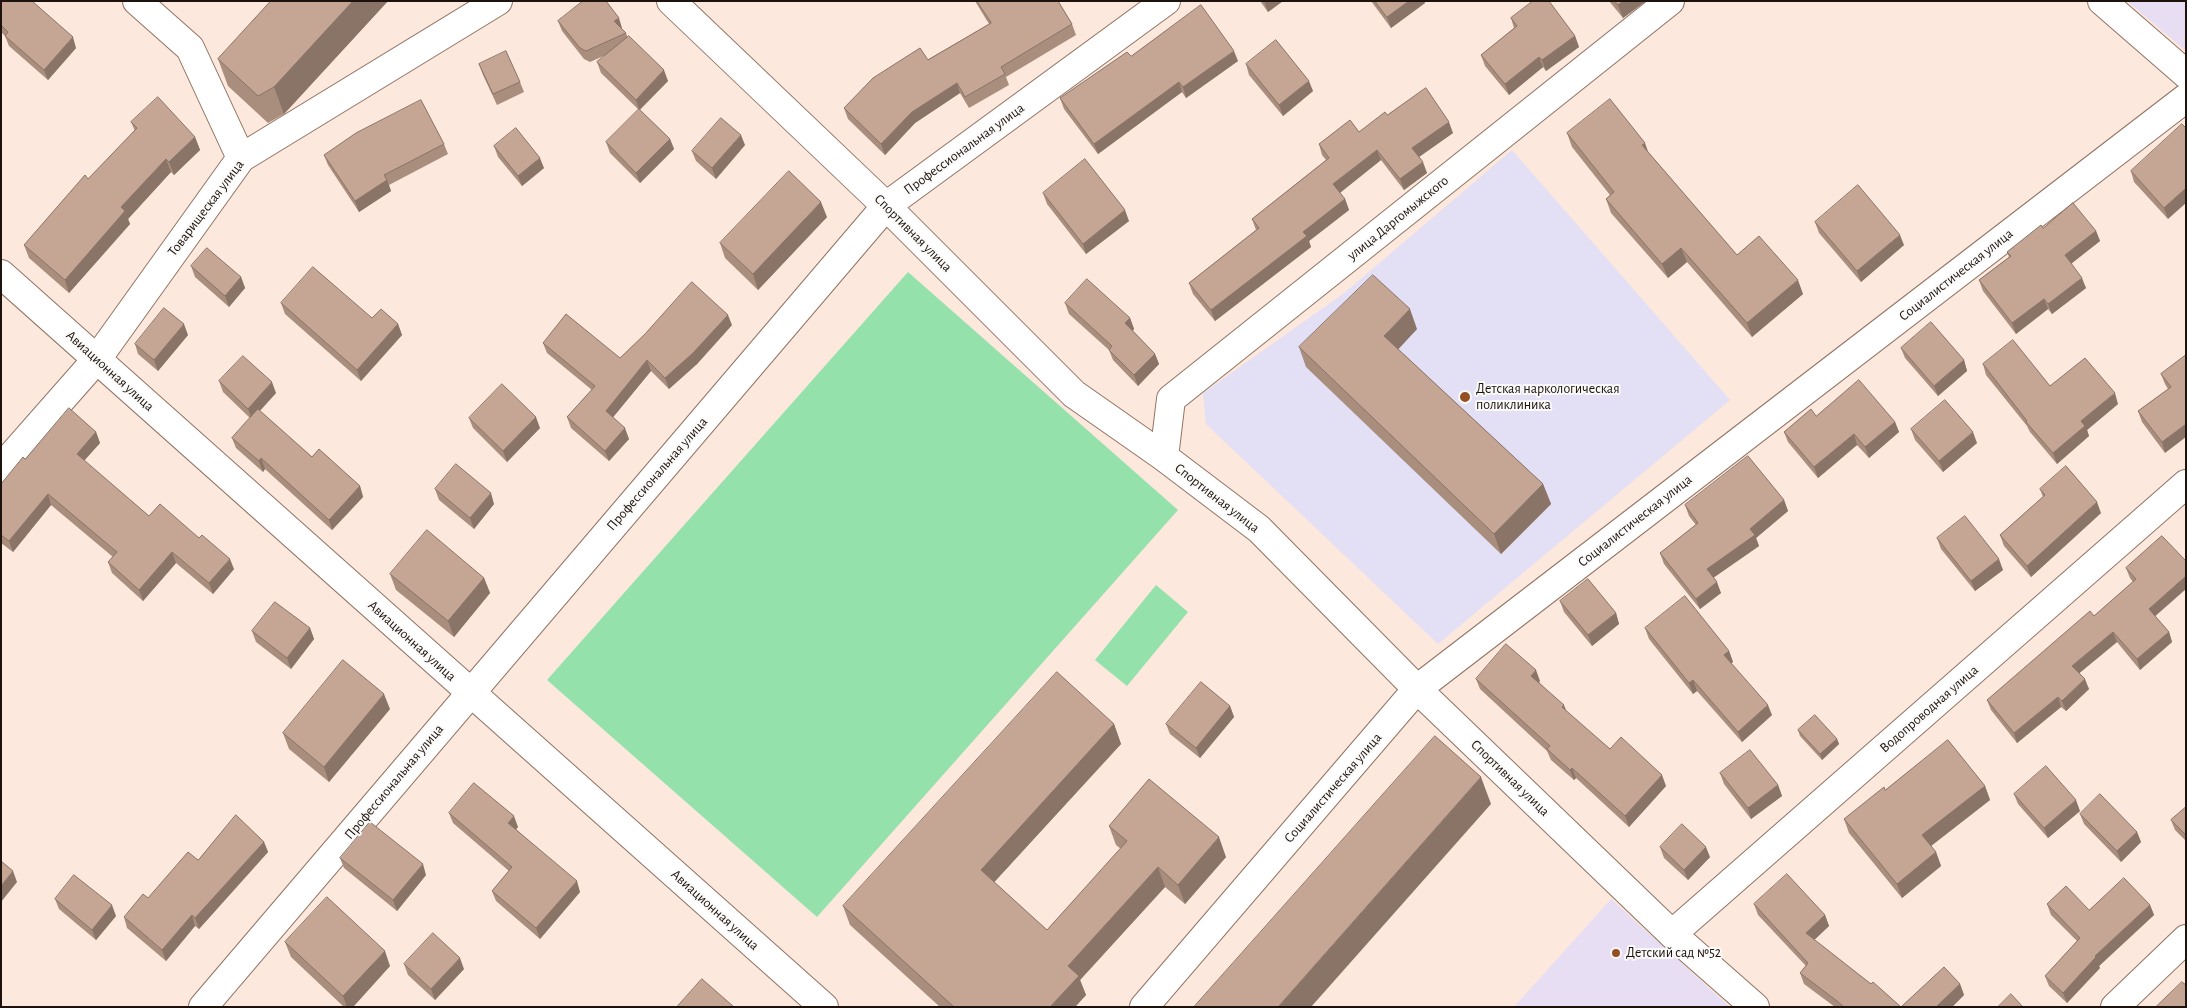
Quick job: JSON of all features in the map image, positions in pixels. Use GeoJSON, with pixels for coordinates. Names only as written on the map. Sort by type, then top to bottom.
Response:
{"type":"FeatureCollection","features":[{"type":"Feature","properties":{"kind":"street"},"geometry":{"type":"LineString","coordinates":[[137,1],[190,48],[241,158]]}},
{"type":"Feature","properties":{"kind":"street","name":"Товарищеская улица"},"geometry":{"type":"LineString","coordinates":[[1,468],[96,359],[241,158],[498,1]]}},
{"type":"Feature","properties":{"kind":"street","name":"Спортивная улица"},"geometry":{"type":"LineString","coordinates":[[671,1],[886,206],[1074,394],[1164,457],[1259,530],[1417,689],[1672,934],[1755,1007]]}},
{"type":"Feature","properties":{"kind":"street","name":"Профессиональная улица"},"geometry":{"type":"LineString","coordinates":[[203,1007],[886,206],[1166,1]]}},
{"type":"Feature","properties":{"kind":"street","name":"улица Даргомыжского"},"geometry":{"type":"LineString","coordinates":[[1164,457],[1171,399],[1670,1]]}},
{"type":"Feature","properties":{"kind":"street"},"geometry":{"type":"LineString","coordinates":[[2102,1],[2186,74]]}},
{"type":"Feature","properties":{"kind":"street","name":"Социалистическая улица"},"geometry":{"type":"LineString","coordinates":[[1144,1007],[1417,689],[2186,98]]}},
{"type":"Feature","properties":{"kind":"street","name":"Авиационная улица"},"geometry":{"type":"LineString","coordinates":[[1,274],[824,1007]]}},
{"type":"Feature","properties":{"kind":"street","name":"Водопроводная улица"},"geometry":{"type":"LineString","coordinates":[[1672,934],[2186,484]]}},
{"type":"Feature","properties":{"kind":"street"},"geometry":{"type":"LineString","coordinates":[[2115,1007],[2186,939]]}},
{"type":"Feature","properties":{"kind":"shaded area"},"geometry":{"type":"Polygon","coordinates":[[[2127,1],[2186,1],[2186,51],[2127,1]]]}},
{"type":"Feature","properties":{"kind":"shaded area","name":"Детская наркологическая поликлиника"},"geometry":{"type":"Polygon","coordinates":[[[1512,150],[1730,400],[1438,644],[1206,424],[1203,393],[1343,294],[1512,150]]]}},
{"type":"Feature","properties":{"kind":"shaded area","name":"Детский сад №52"},"geometry":{"type":"Polygon","coordinates":[[[1611,899],[1730,1007],[1514,1007],[1611,899]]]}},
{"type":"Feature","properties":{"kind":"green space"},"geometry":{"type":"Polygon","coordinates":[[[908,272],[1178,510],[817,917],[547,680],[908,272]]]}},
{"type":"Feature","properties":{"kind":"green space"},"geometry":{"type":"Polygon","coordinates":[[[1156,585],[1188,612],[1127,686],[1095,660],[1156,585]]]}},
{"type":"Feature","properties":{"kind":"building"},"geometry":{"type":"Polygon","coordinates":[[[1,1],[32,1],[73,37],[44,70],[5,36],[8,32],[1,25],[1,1]]]}},
{"type":"Feature","properties":{"kind":"building"},"geometry":{"type":"Polygon","coordinates":[[[271,1],[353,1],[274,87],[258,96],[218,59],[271,1]]]}},
{"type":"Feature","properties":{"kind":"building"},"geometry":{"type":"Polygon","coordinates":[[[583,1],[606,1],[619,18],[614,21],[626,33],[586,51],[580,48],[558,21],[583,1]]]}},
{"type":"Feature","properties":{"kind":"building"},"geometry":{"type":"Polygon","coordinates":[[[977,1],[1058,1],[1072,24],[1001,67],[1005,74],[965,97],[957,83],[912,112],[881,144],[844,108],[873,78],[920,48],[928,60],[991,23],[977,1]]]}},
{"type":"Feature","properties":{"kind":"building"},"geometry":{"type":"Polygon","coordinates":[[[1375,1],[1409,1],[1387,17],[1375,1]]]}},
{"type":"Feature","properties":{"kind":"building"},"geometry":{"type":"Polygon","coordinates":[[[1533,1],[1549,1],[1575,36],[1542,60],[1539,57],[1505,84],[1481,55],[1517,26],[1511,18],[1533,1]]]}},
{"type":"Feature","properties":{"kind":"building"},"geometry":{"type":"Polygon","coordinates":[[[1615,1],[1623,1],[1618,5],[1615,1]]]}},
{"type":"Feature","properties":{"kind":"building"},"geometry":{"type":"Polygon","coordinates":[[[1201,5],[1234,51],[1183,87],[1179,82],[1094,144],[1060,98],[1127,52],[1131,56],[1201,5]]]}},
{"type":"Feature","properties":{"kind":"building"},"geometry":{"type":"Polygon","coordinates":[[[629,36],[664,70],[636,100],[597,62],[629,36]]]}},
{"type":"Feature","properties":{"kind":"building"},"geometry":{"type":"Polygon","coordinates":[[[1276,40],[1309,81],[1279,105],[1246,64],[1276,40]]]}},
{"type":"Feature","properties":{"kind":"building"},"geometry":{"type":"Polygon","coordinates":[[[506,51],[520,82],[493,94],[479,64],[506,51]]]}},
{"type":"Feature","properties":{"kind":"building"},"geometry":{"type":"Polygon","coordinates":[[[1426,88],[1449,122],[1412,148],[1423,162],[1400,179],[1377,150],[1333,184],[1345,199],[1303,232],[1307,236],[1211,310],[1189,283],[1259,228],[1252,219],[1329,158],[1319,144],[1350,120],[1359,132],[1385,112],[1387,115],[1426,88]]]}},
{"type":"Feature","properties":{"kind":"building"},"geometry":{"type":"Polygon","coordinates":[[[158,97],[195,137],[169,162],[166,159],[121,207],[125,211],[65,280],[24,245],[85,175],[88,179],[137,128],[131,122],[158,97]]]}},
{"type":"Feature","properties":{"kind":"building"},"geometry":{"type":"Polygon","coordinates":[[[1610,99],[1645,143],[1642,145],[1737,255],[1759,236],[1798,280],[1747,323],[1681,248],[1662,264],[1606,199],[1614,192],[1567,133],[1610,99]]]}},
{"type":"Feature","properties":{"kind":"building"},"geometry":{"type":"Polygon","coordinates":[[[421,100],[444,144],[384,175],[387,180],[355,201],[324,155],[356,133],[421,100]]]}},
{"type":"Feature","properties":{"kind":"building"},"geometry":{"type":"Polygon","coordinates":[[[639,109],[670,139],[636,173],[606,142],[639,109]]]}},
{"type":"Feature","properties":{"kind":"building"},"geometry":{"type":"Polygon","coordinates":[[[721,118],[741,135],[712,168],[692,151],[721,118]]]}},
{"type":"Feature","properties":{"kind":"building"},"geometry":{"type":"Polygon","coordinates":[[[2182,124],[2186,128],[2186,188],[2164,208],[2131,171],[2182,124]]]}},
{"type":"Feature","properties":{"kind":"building"},"geometry":{"type":"Polygon","coordinates":[[[516,128],[540,158],[518,176],[494,146],[516,128]]]}},
{"type":"Feature","properties":{"kind":"building"},"geometry":{"type":"Polygon","coordinates":[[[1085,159],[1125,210],[1083,244],[1043,193],[1085,159]]]}},
{"type":"Feature","properties":{"kind":"building"},"geometry":{"type":"Polygon","coordinates":[[[789,171],[821,202],[753,274],[720,243],[789,171]]]}},
{"type":"Feature","properties":{"kind":"building"},"geometry":{"type":"Polygon","coordinates":[[[1858,185],[1900,235],[1857,271],[1815,222],[1858,185]]]}},
{"type":"Feature","properties":{"kind":"building"},"geometry":{"type":"Polygon","coordinates":[[[2073,203],[2096,231],[2065,255],[2082,278],[2048,304],[2044,299],[2012,323],[1979,280],[2011,256],[2007,252],[2041,225],[2043,228],[2073,203]]]}},
{"type":"Feature","properties":{"kind":"building"},"geometry":{"type":"Polygon","coordinates":[[[207,248],[241,277],[225,296],[191,266],[207,248]]]}},
{"type":"Feature","properties":{"kind":"building"},"geometry":{"type":"Polygon","coordinates":[[[313,267],[372,318],[381,309],[398,324],[357,370],[281,303],[313,267]]]}},
{"type":"Feature","properties":{"kind":"building"},"geometry":{"type":"Polygon","coordinates":[[[1373,275],[1410,309],[1384,336],[1543,484],[1494,534],[1299,347],[1373,275]]]}},
{"type":"Feature","properties":{"kind":"building"},"geometry":{"type":"Polygon","coordinates":[[[1087,279],[1130,318],[1125,323],[1155,354],[1134,375],[1109,350],[1112,346],[1065,303],[1087,279]]]}},
{"type":"Feature","properties":{"kind":"building"},"geometry":{"type":"Polygon","coordinates":[[[692,282],[728,315],[693,353],[665,378],[647,360],[606,411],[625,428],[605,451],[567,417],[595,386],[543,343],[566,314],[620,358],[645,334],[692,282]]]}},
{"type":"Feature","properties":{"kind":"building"},"geometry":{"type":"Polygon","coordinates":[[[164,308],[184,324],[154,360],[135,344],[164,308]]]}},
{"type":"Feature","properties":{"kind":"building"},"geometry":{"type":"Polygon","coordinates":[[[1931,322],[1964,360],[1934,386],[1901,348],[1931,322]]]}},
{"type":"Feature","properties":{"kind":"building"},"geometry":{"type":"Polygon","coordinates":[[[2013,340],[2050,386],[2085,358],[2115,393],[2081,421],[2085,426],[2053,453],[2026,422],[1983,364],[2013,340]]]}},
{"type":"Feature","properties":{"kind":"building"},"geometry":{"type":"Polygon","coordinates":[[[2186,355],[2186,424],[2162,442],[2138,411],[2171,387],[2161,374],[2186,355]]]}},
{"type":"Feature","properties":{"kind":"building"},"geometry":{"type":"Polygon","coordinates":[[[243,356],[272,382],[248,409],[219,381],[243,356]]]}},
{"type":"Feature","properties":{"kind":"building"},"geometry":{"type":"Polygon","coordinates":[[[1859,380],[1895,422],[1865,447],[1854,434],[1814,467],[1784,432],[1811,409],[1816,416],[1859,380]]]}},
{"type":"Feature","properties":{"kind":"building"},"geometry":{"type":"Polygon","coordinates":[[[502,384],[536,417],[503,451],[469,418],[502,384]]]}},
{"type":"Feature","properties":{"kind":"building"},"geometry":{"type":"Polygon","coordinates":[[[1945,400],[1973,432],[1939,461],[1911,429],[1945,400]]]}},
{"type":"Feature","properties":{"kind":"building"},"geometry":{"type":"Polygon","coordinates":[[[69,408],[96,432],[77,454],[149,516],[160,504],[199,538],[202,535],[230,559],[209,583],[172,552],[139,590],[108,562],[117,552],[48,494],[9,541],[1,535],[1,484],[23,457],[25,459],[69,408]]]}},
{"type":"Feature","properties":{"kind":"building"},"geometry":{"type":"Polygon","coordinates":[[[258,409],[312,457],[319,449],[360,486],[329,520],[261,458],[259,461],[232,438],[258,409]]]}},
{"type":"Feature","properties":{"kind":"building"},"geometry":{"type":"Polygon","coordinates":[[[1748,456],[1784,500],[1750,529],[1755,535],[1707,569],[1717,582],[1696,599],[1660,553],[1698,523],[1685,505],[1748,456]]]}},
{"type":"Feature","properties":{"kind":"building"},"geometry":{"type":"Polygon","coordinates":[[[456,464],[491,493],[470,518],[435,489],[456,464]]]}},
{"type":"Feature","properties":{"kind":"building"},"geometry":{"type":"Polygon","coordinates":[[[2066,466],[2097,502],[2027,566],[2000,535],[2045,495],[2040,489],[2066,466]]]}},
{"type":"Feature","properties":{"kind":"building"},"geometry":{"type":"Polygon","coordinates":[[[1965,516],[1999,559],[1971,581],[1937,538],[1965,516]]]}},
{"type":"Feature","properties":{"kind":"building"},"geometry":{"type":"Polygon","coordinates":[[[427,530],[484,578],[448,621],[390,574],[427,530]]]}},
{"type":"Feature","properties":{"kind":"building"},"geometry":{"type":"Polygon","coordinates":[[[2162,536],[2186,561],[2186,576],[2149,609],[2169,632],[2137,659],[2113,632],[2072,666],[2085,679],[2062,701],[2058,697],[2014,733],[1987,700],[2090,611],[2094,616],[2136,579],[2126,568],[2162,536]]]}},
{"type":"Feature","properties":{"kind":"building"},"geometry":{"type":"Polygon","coordinates":[[[1588,579],[1616,613],[1588,635],[1560,601],[1588,579]]]}},
{"type":"Feature","properties":{"kind":"building"},"geometry":{"type":"Polygon","coordinates":[[[1685,596],[1729,651],[1724,655],[1768,705],[1738,732],[1693,680],[1689,683],[1645,628],[1685,596]]]}},
{"type":"Feature","properties":{"kind":"building"},"geometry":{"type":"Polygon","coordinates":[[[275,602],[310,628],[287,658],[252,631],[275,602]]]}},
{"type":"Feature","properties":{"kind":"building"},"geometry":{"type":"Polygon","coordinates":[[[1506,644],[1536,670],[1531,676],[1564,705],[1562,707],[1610,749],[1621,737],[1662,775],[1625,816],[1572,768],[1570,770],[1547,749],[1550,746],[1476,679],[1506,644]]]}},
{"type":"Feature","properties":{"kind":"building"},"geometry":{"type":"Polygon","coordinates":[[[343,660],[384,694],[324,767],[283,733],[343,660]]]}},
{"type":"Feature","properties":{"kind":"building"},"geometry":{"type":"Polygon","coordinates":[[[1057,672],[1114,724],[981,870],[1047,930],[1127,841],[1109,826],[1149,779],[1219,837],[1178,885],[1158,867],[1068,966],[1079,976],[1050,1007],[954,1007],[843,906],[1057,672]]]}},
{"type":"Feature","properties":{"kind":"building"},"geometry":{"type":"Polygon","coordinates":[[[1201,682],[1230,706],[1196,748],[1166,724],[1201,682]]]}},
{"type":"Feature","properties":{"kind":"building"},"geometry":{"type":"Polygon","coordinates":[[[1815,715],[1837,739],[1820,754],[1798,730],[1815,715]]]}},
{"type":"Feature","properties":{"kind":"building"},"geometry":{"type":"Polygon","coordinates":[[[1435,736],[1481,777],[1278,1007],[1194,1007],[1435,736]]]}},
{"type":"Feature","properties":{"kind":"building"},"geometry":{"type":"Polygon","coordinates":[[[1948,740],[1985,786],[1922,835],[1936,852],[1897,884],[1844,819],[1884,787],[1885,790],[1948,740]]]}},
{"type":"Feature","properties":{"kind":"building"},"geometry":{"type":"Polygon","coordinates":[[[1750,750],[1778,785],[1748,808],[1720,773],[1750,750]]]}},
{"type":"Feature","properties":{"kind":"building"},"geometry":{"type":"Polygon","coordinates":[[[2046,766],[2076,800],[2044,828],[2014,794],[2046,766]]]}},
{"type":"Feature","properties":{"kind":"building"},"geometry":{"type":"Polygon","coordinates":[[[474,783],[514,816],[508,823],[577,881],[536,928],[492,891],[512,867],[449,813],[474,783]]]}},
{"type":"Feature","properties":{"kind":"building"},"geometry":{"type":"Polygon","coordinates":[[[2100,794],[2137,832],[2117,851],[2080,814],[2100,794]]]}},
{"type":"Feature","properties":{"kind":"building"},"geometry":{"type":"Polygon","coordinates":[[[2186,807],[2186,835],[2171,820],[2186,807]]]}},
{"type":"Feature","properties":{"kind":"building"},"geometry":{"type":"Polygon","coordinates":[[[236,815],[264,842],[195,918],[192,915],[162,950],[124,917],[143,894],[148,898],[188,852],[198,860],[236,815]]]}},
{"type":"Feature","properties":{"kind":"building"},"geometry":{"type":"Polygon","coordinates":[[[370,822],[423,864],[393,900],[340,858],[370,822]]]}},
{"type":"Feature","properties":{"kind":"building"},"geometry":{"type":"Polygon","coordinates":[[[1682,824],[1706,847],[1684,870],[1660,847],[1682,824]]]}},
{"type":"Feature","properties":{"kind":"building"},"geometry":{"type":"Polygon","coordinates":[[[1,861],[13,871],[1,886],[1,861]]]}},
{"type":"Feature","properties":{"kind":"building"},"geometry":{"type":"Polygon","coordinates":[[[1787,874],[1825,915],[1806,933],[1871,984],[1873,982],[1901,1007],[1844,1007],[1800,973],[1808,963],[1754,904],[1787,874]]]}},
{"type":"Feature","properties":{"kind":"building"},"geometry":{"type":"Polygon","coordinates":[[[74,875],[112,905],[92,930],[55,899],[74,875]]]}},
{"type":"Feature","properties":{"kind":"building"},"geometry":{"type":"Polygon","coordinates":[[[2124,878],[2150,905],[2095,956],[2063,993],[2045,976],[2080,938],[2047,904],[2066,886],[2089,910],[2124,878]]]}},
{"type":"Feature","properties":{"kind":"building"},"geometry":{"type":"Polygon","coordinates":[[[327,897],[385,951],[343,996],[285,942],[327,897]]]}},
{"type":"Feature","properties":{"kind":"building"},"geometry":{"type":"Polygon","coordinates":[[[433,933],[460,958],[431,989],[404,964],[433,933]]]}},
{"type":"Feature","properties":{"kind":"building"},"geometry":{"type":"Polygon","coordinates":[[[1944,967],[1960,984],[1936,1007],[1901,1007],[1944,967]]]}},
{"type":"Feature","properties":{"kind":"building"},"geometry":{"type":"Polygon","coordinates":[[[702,979],[734,1007],[677,1007],[702,979]]]}},
{"type":"Feature","properties":{"kind":"building"},"geometry":{"type":"Polygon","coordinates":[[[2182,982],[2186,985],[2186,1007],[2156,1007],[2182,982]]]}},
{"type":"Feature","properties":{"kind":"building"},"geometry":{"type":"Polygon","coordinates":[[[2011,994],[2023,1007],[1998,1007],[2011,994]]]}},
{"type":"Feature","properties":{"kind":"place","name":"Детская наркологическая поликлиника"},"geometry":{"type":"Point","coordinates":[1465,397]}},
{"type":"Feature","properties":{"kind":"place","name":"Детский сад №52"},"geometry":{"type":"Point","coordinates":[1616,953]}}]}
